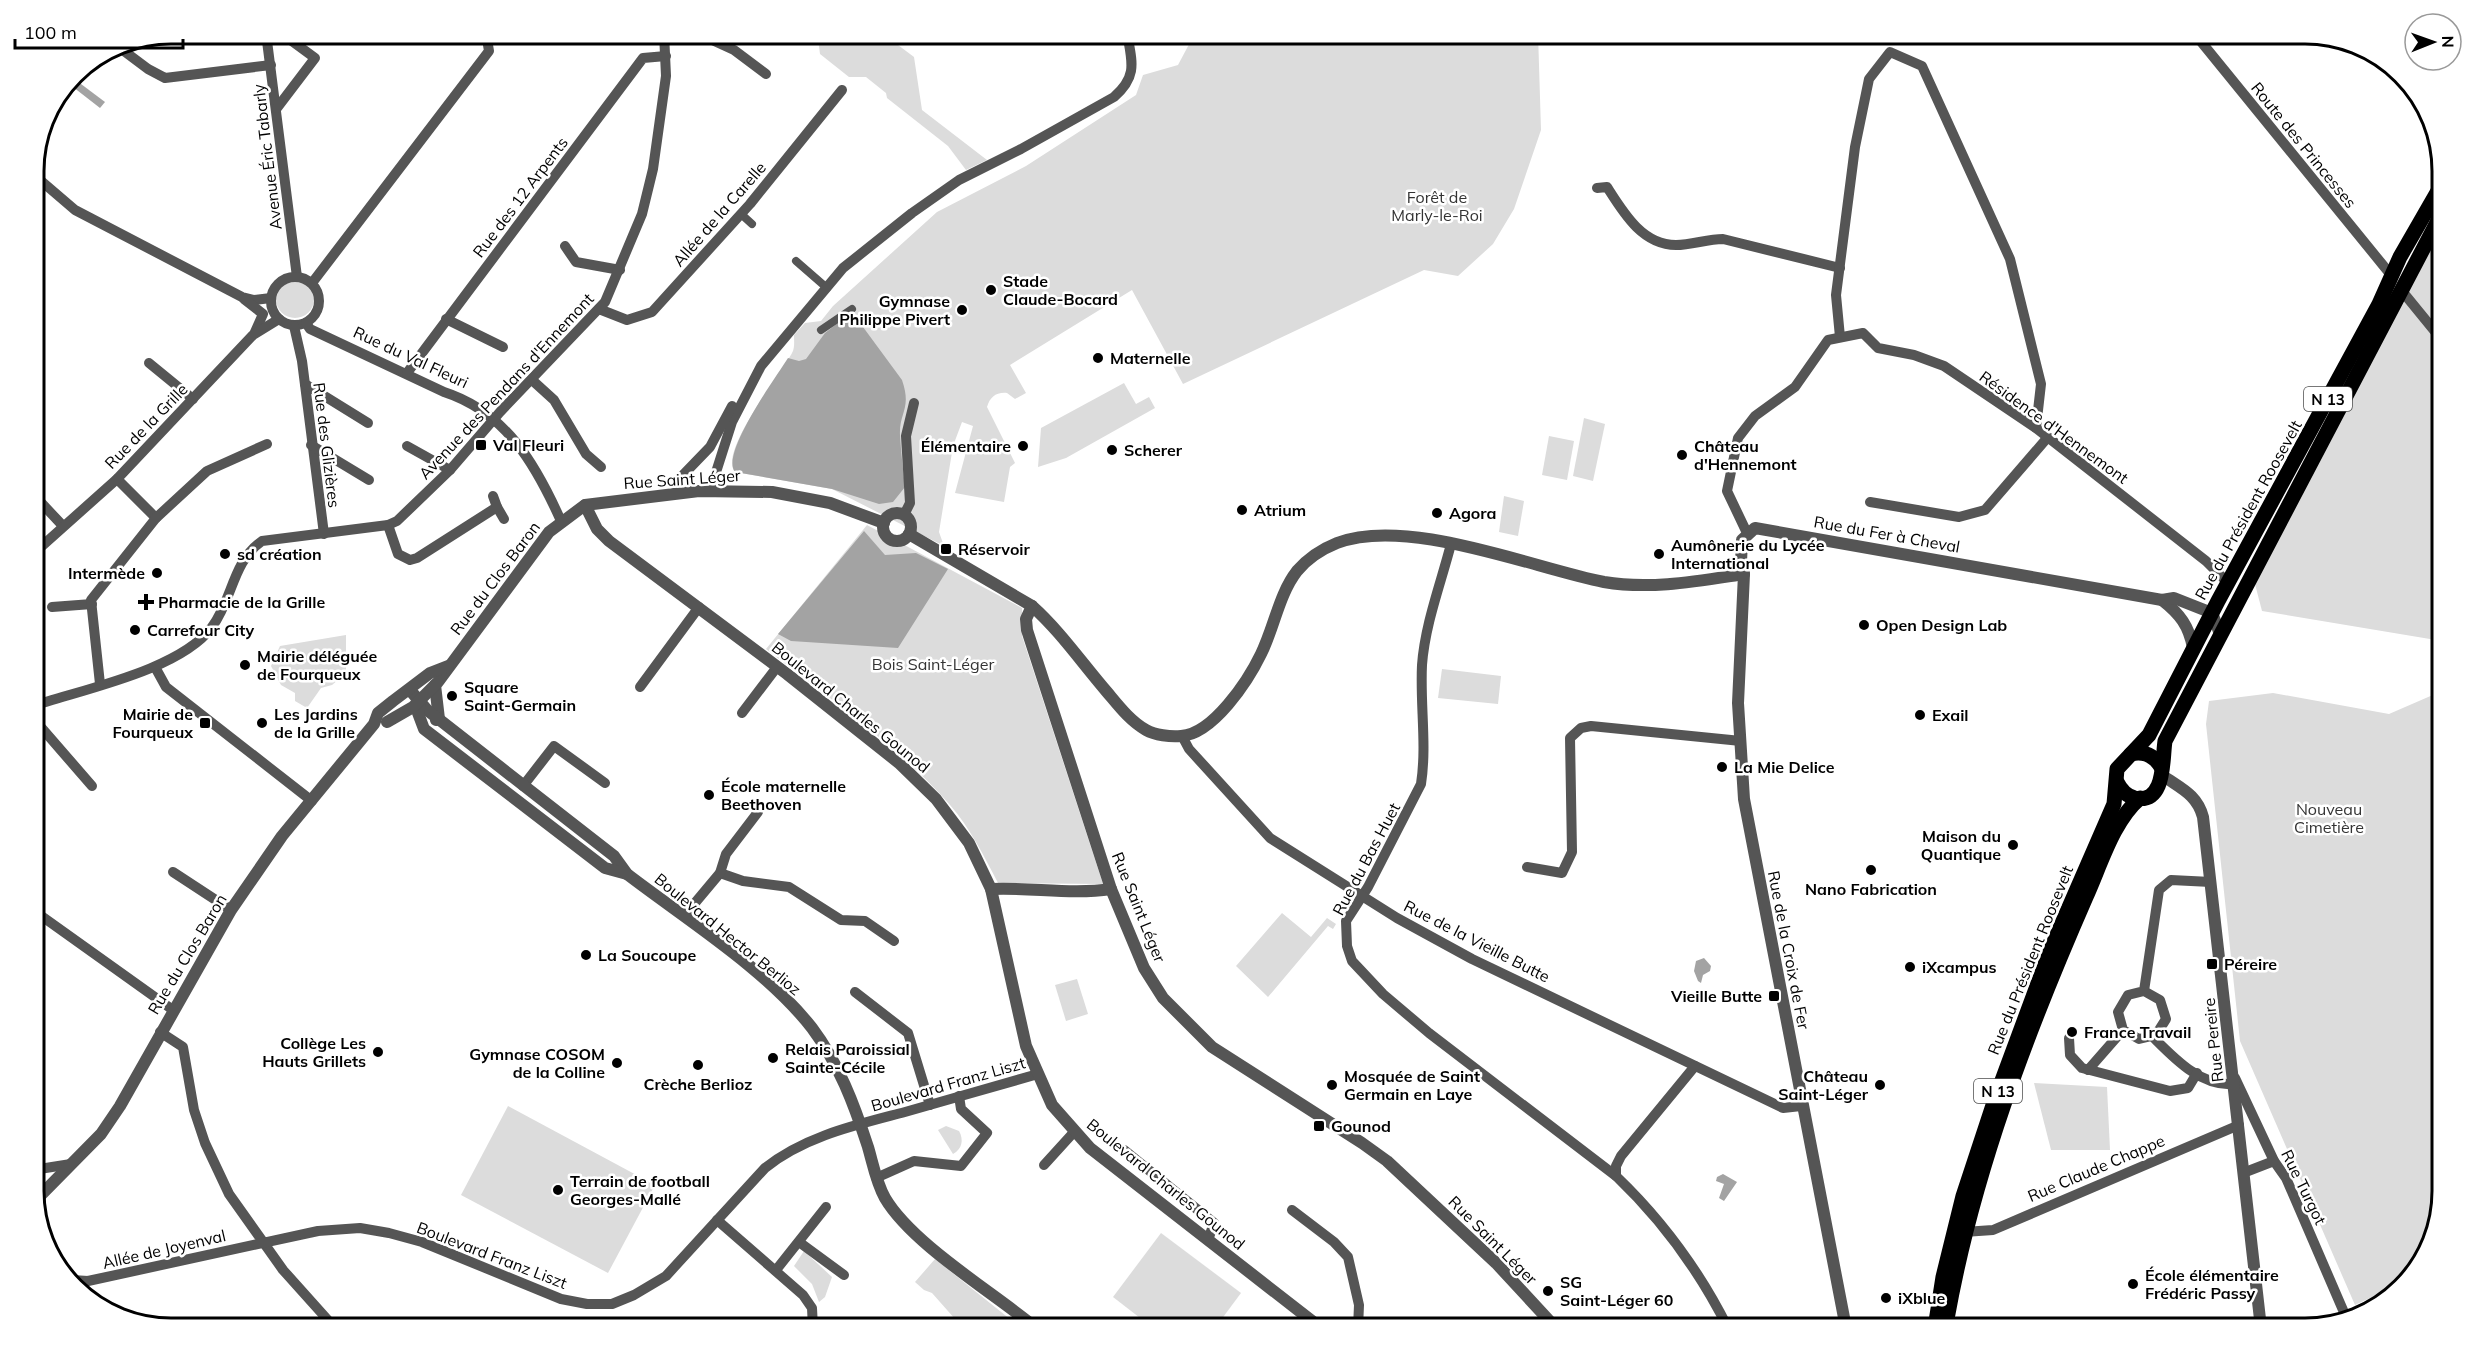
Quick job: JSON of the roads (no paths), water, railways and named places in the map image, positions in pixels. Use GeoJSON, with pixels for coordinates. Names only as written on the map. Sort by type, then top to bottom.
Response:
{"type":"FeatureCollection","features":[{"type":"Feature","properties":{"kind":"main road","name":"Rue du Président Roosevelt"},"geometry":{"type":"LineString","coordinates":[[1937,1318],[1943,1277],[1964,1196],[1994,1102],[2047,960],[2114,804],[2118,782],[2117,769],[2149,735],[2193,648],[2431,204]]}},
{"type":"Feature","properties":{"kind":"main road","name":"Rue du Président Roosevelt"},"geometry":{"type":"LineString","coordinates":[[1947,1318],[1964,1232],[1994,1137],[2033,1026],[2099,867],[2127,810],[2161,783],[2165,741],[2431,234]]}},
{"type":"Feature","properties":{"kind":"main road"},"geometry":{"type":"LineString","coordinates":[[2131,754],[2145,753],[2157,761],[2161,771]]}},
{"type":"Feature","properties":{"kind":"main road"},"geometry":{"type":"LineString","coordinates":[[2118,782],[2126,794],[2146,797]]}},
{"type":"Feature","properties":{"kind":"street","name":"Avenue Éric Tabarly"},"geometry":{"type":"LineString","coordinates":[[268,44],[297,277]]}},
{"type":"Feature","properties":{"kind":"street"},"geometry":{"type":"LineString","coordinates":[[277,108],[315,58],[297,44]]}},
{"type":"Feature","properties":{"kind":"street"},"geometry":{"type":"LineString","coordinates":[[312,283],[489,51],[488,44]]}},
{"type":"Feature","properties":{"kind":"street","name":"Avenue des Pendans d'Ennemont"},"geometry":{"type":"LineString","coordinates":[[44,702],[154,667],[184,652],[204,636],[220,614],[238,569],[251,549],[262,541],[388,525],[412,509],[450,470],[494,418],[605,302],[642,214],[653,169],[662,112],[665,44]]}},
{"type":"Feature","properties":{"kind":"street"},"geometry":{"type":"LineString","coordinates":[[721,44],[734,50],[766,74]]}},
{"type":"Feature","properties":{"kind":"street"},"geometry":{"type":"LineString","coordinates":[[711,491],[732,422],[761,366],[843,268],[912,213],[959,180],[1021,149],[1114,97],[1132,76],[1128,44]]}},
{"type":"Feature","properties":{"kind":"street","name":"Route des Princesses"},"geometry":{"type":"LineString","coordinates":[[2203,44],[2391,275]]}},
{"type":"Feature","properties":{"kind":"street"},"geometry":{"type":"LineString","coordinates":[[126,52],[148,69],[165,78],[271,65]]}},
{"type":"Feature","properties":{"kind":"street"},"geometry":{"type":"LineString","coordinates":[[1747,534],[1727,490],[1738,438],[1755,416],[1795,387],[1828,340],[1839,337],[1836,295],[1855,147],[1869,79],[1890,52],[1922,66],[2010,259],[2041,384],[2036,428]]}},
{"type":"Feature","properties":{"kind":"street","name":"Rue des 12 Arpents"},"geometry":{"type":"LineString","coordinates":[[407,373],[644,58],[666,56]]}},
{"type":"Feature","properties":{"kind":"street","name":"Allée de la Carelle"},"geometry":{"type":"LineString","coordinates":[[599,309],[627,320],[652,312],[741,214],[842,90]]}},
{"type":"Feature","properties":{"kind":"street"},"geometry":{"type":"LineString","coordinates":[[44,183],[75,210],[242,297],[268,307]]}},
{"type":"Feature","properties":{"kind":"street"},"geometry":{"type":"LineString","coordinates":[[1597,188],[1607,187],[1629,219],[1644,234],[1661,242],[1674,245],[1704,239],[1723,239],[1840,268]]}},
{"type":"Feature","properties":{"kind":"street"},"geometry":{"type":"LineString","coordinates":[[741,214],[752,224]]}},
{"type":"Feature","properties":{"kind":"street"},"geometry":{"type":"LineString","coordinates":[[565,246],[576,261],[620,270]]}},
{"type":"Feature","properties":{"kind":"street"},"geometry":{"type":"LineString","coordinates":[[796,261],[827,288]]}},
{"type":"Feature","properties":{"kind":"street"},"geometry":{"type":"LineString","coordinates":[[242,297],[268,307],[279,320],[294,326],[306,323],[315,315],[319,295],[312,283],[297,277],[290,277],[277,285],[268,307],[253,335]]}},
{"type":"Feature","properties":{"kind":"street"},"geometry":{"type":"LineString","coordinates":[[2402,291],[2431,327]]}},
{"type":"Feature","properties":{"kind":"street"},"geometry":{"type":"LineString","coordinates":[[822,330],[852,309]]}},
{"type":"Feature","properties":{"kind":"street","name":"Rue du Val Fleuri"},"geometry":{"type":"LineString","coordinates":[[315,315],[331,337]]}},
{"type":"Feature","properties":{"kind":"street"},"geometry":{"type":"LineString","coordinates":[[446,319],[503,347]]}},
{"type":"Feature","properties":{"kind":"street","name":"Rue de la Grille"},"geometry":{"type":"LineString","coordinates":[[44,544],[117,479],[253,335],[279,320]]}},
{"type":"Feature","properties":{"kind":"street","name":"Rue du Val Fleuri"},"geometry":{"type":"LineString","coordinates":[[306,323],[310,329],[444,392],[466,399],[494,418],[512,435],[536,467],[566,518]]}},
{"type":"Feature","properties":{"kind":"street","name":"Rue des Glizières"},"geometry":{"type":"LineString","coordinates":[[302,361],[306,323]]}},
{"type":"Feature","properties":{"kind":"street","name":"Rue des Glizières"},"geometry":{"type":"LineString","coordinates":[[294,326],[302,361],[324,534]]}},
{"type":"Feature","properties":{"kind":"street","name":"Résidence d'Hennemont"},"geometry":{"type":"LineString","coordinates":[[1839,337],[1863,333],[1878,348],[1914,355],[1944,366],[2048,437],[2206,561],[2229,584]]}},
{"type":"Feature","properties":{"kind":"street"},"geometry":{"type":"LineString","coordinates":[[149,363],[193,399]]}},
{"type":"Feature","properties":{"kind":"street"},"geometry":{"type":"LineString","coordinates":[[531,380],[554,400],[586,454],[602,467]]}},
{"type":"Feature","properties":{"kind":"street"},"geometry":{"type":"LineString","coordinates":[[305,384],[368,423]]}},
{"type":"Feature","properties":{"kind":"street"},"geometry":{"type":"LineString","coordinates":[[904,515],[910,503],[906,435],[914,403]]}},
{"type":"Feature","properties":{"kind":"street"},"geometry":{"type":"LineString","coordinates":[[675,493],[682,476],[710,447],[732,406]]}},
{"type":"Feature","properties":{"kind":"street"},"geometry":{"type":"LineString","coordinates":[[1870,502],[1959,517],[1985,510],[2048,437]]}},
{"type":"Feature","properties":{"kind":"street"},"geometry":{"type":"LineString","coordinates":[[100,684],[92,600],[156,518],[207,471],[267,444]]}},
{"type":"Feature","properties":{"kind":"street"},"geometry":{"type":"LineString","coordinates":[[311,445],[369,480]]}},
{"type":"Feature","properties":{"kind":"street"},"geometry":{"type":"LineString","coordinates":[[407,446],[450,470]]}},
{"type":"Feature","properties":{"kind":"street"},"geometry":{"type":"LineString","coordinates":[[117,479],[156,518]]}},
{"type":"Feature","properties":{"kind":"street","name":"Rue Saint Léger"},"geometry":{"type":"LineString","coordinates":[[585,505],[675,493],[711,491],[772,492],[830,503],[884,523],[884,532],[894,540],[903,540],[909,534],[1032,606],[1026,619],[1027,630],[1111,889],[1144,968],[1174,1012],[1212,1047],[1387,1161],[1496,1263],[1547,1318]]}},
{"type":"Feature","properties":{"kind":"street"},"geometry":{"type":"LineString","coordinates":[[493,496],[504,519]]}},
{"type":"Feature","properties":{"kind":"street","name":"Rue du Clos Baron"},"geometry":{"type":"LineString","coordinates":[[387,722],[424,705],[448,666],[549,532],[585,505]]}},
{"type":"Feature","properties":{"kind":"street","name":"Boulevard Charles Gounod"},"geometry":{"type":"LineString","coordinates":[[585,505],[597,529],[609,541],[699,607],[899,763],[936,799],[969,843],[991,889],[1026,1046],[1052,1105],[1074,1132],[1098,1155],[1308,1318]]}},
{"type":"Feature","properties":{"kind":"street"},"geometry":{"type":"LineString","coordinates":[[44,506],[63,526]]}},
{"type":"Feature","properties":{"kind":"street"},"geometry":{"type":"LineString","coordinates":[[388,525],[398,554],[410,560],[424,555],[497,507]]}},
{"type":"Feature","properties":{"kind":"street"},"geometry":{"type":"LineString","coordinates":[[884,523],[892,514],[904,515]]}},
{"type":"Feature","properties":{"kind":"street"},"geometry":{"type":"LineString","coordinates":[[904,515],[911,525],[909,534]]}},
{"type":"Feature","properties":{"kind":"street","name":"Rue du Fer à Cheval"},"geometry":{"type":"LineString","coordinates":[[1747,534],[1755,528],[2162,600]]}},
{"type":"Feature","properties":{"kind":"street","name":"Rue de la Croix de Fer"},"geometry":{"type":"LineString","coordinates":[[1747,534],[1749,566],[1744,574],[1738,703],[1744,799],[1801,1106],[1844,1318]]}},
{"type":"Feature","properties":{"kind":"street"},"geometry":{"type":"LineString","coordinates":[[1032,606],[1048,621],[1127,715],[1145,729],[1157,734],[1182,736],[1200,729],[1219,715],[1245,682],[1261,654],[1290,582],[1318,552],[1340,542],[1373,537],[1411,537],[1451,544],[1606,582],[1670,585],[1744,574]]}},
{"type":"Feature","properties":{"kind":"street","name":"Rue du Bas Huet"},"geometry":{"type":"LineString","coordinates":[[1451,544],[1426,639],[1422,665],[1424,765],[1421,784],[1363,896],[1346,921],[1347,946],[1358,969],[1429,1034],[1616,1176],[1652,1210],[1683,1250],[1722,1318]]}},
{"type":"Feature","properties":{"kind":"street"},"geometry":{"type":"LineString","coordinates":[[2162,600],[2174,598],[2212,613],[2220,634]]}},
{"type":"Feature","properties":{"kind":"street"},"geometry":{"type":"LineString","coordinates":[[2162,600],[2183,620],[2190,632],[2193,648]]}},
{"type":"Feature","properties":{"kind":"street"},"geometry":{"type":"LineString","coordinates":[[52,607],[92,604]]}},
{"type":"Feature","properties":{"kind":"street"},"geometry":{"type":"LineString","coordinates":[[640,687],[699,607]]}},
{"type":"Feature","properties":{"kind":"street","name":"Rue du Clos Baron"},"geometry":{"type":"LineString","coordinates":[[44,1192],[101,1134],[120,1106],[172,1010],[231,910],[282,836],[374,724],[378,713],[430,673],[448,666]]}},
{"type":"Feature","properties":{"kind":"street"},"geometry":{"type":"LineString","coordinates":[[154,667],[166,687],[312,801]]}},
{"type":"Feature","properties":{"kind":"street"},"geometry":{"type":"LineString","coordinates":[[742,713],[777,667]]}},
{"type":"Feature","properties":{"kind":"street"},"geometry":{"type":"LineString","coordinates":[[374,724],[387,722],[423,727],[430,721],[439,719],[435,685]]}},
{"type":"Feature","properties":{"kind":"street","name":"Boulevard Hector Berlioz"},"geometry":{"type":"LineString","coordinates":[[410,690],[439,719],[614,856],[627,874],[769,983],[811,1027],[849,1091],[884,1197],[902,1220],[951,1262],[1023,1318]]}},
{"type":"Feature","properties":{"kind":"street"},"geometry":{"type":"LineString","coordinates":[[423,727],[418,713],[424,705]]}},
{"type":"Feature","properties":{"kind":"street"},"geometry":{"type":"LineString","coordinates":[[1527,867],[1562,873],[1572,852],[1570,738],[1581,728],[1590,726],[1741,741]]}},
{"type":"Feature","properties":{"kind":"street","name":"Boulevard Hector Berlioz"},"geometry":{"type":"LineString","coordinates":[[423,727],[604,868],[627,874]]}},
{"type":"Feature","properties":{"kind":"street"},"geometry":{"type":"LineString","coordinates":[[44,730],[92,786]]}},
{"type":"Feature","properties":{"kind":"street","name":"Rue de la Vieille Butte"},"geometry":{"type":"LineString","coordinates":[[1182,736],[1189,749],[1270,838],[1397,918],[1472,958],[1783,1108],[1801,1106]]}},
{"type":"Feature","properties":{"kind":"street"},"geometry":{"type":"LineString","coordinates":[[523,786],[554,746],[606,783]]}},
{"type":"Feature","properties":{"kind":"street"},"geometry":{"type":"LineString","coordinates":[[2161,771],[2186,791]]}},
{"type":"Feature","properties":{"kind":"street"},"geometry":{"type":"LineString","coordinates":[[2146,797],[2164,791],[2186,791]]}},
{"type":"Feature","properties":{"kind":"street","name":"Rue Pereire"},"geometry":{"type":"LineString","coordinates":[[2186,791],[2197,801],[2202,811],[2260,1318]]}},
{"type":"Feature","properties":{"kind":"street"},"geometry":{"type":"LineString","coordinates":[[684,916],[720,873],[726,854],[758,812]]}},
{"type":"Feature","properties":{"kind":"street"},"geometry":{"type":"LineString","coordinates":[[173,872],[231,910]]}},
{"type":"Feature","properties":{"kind":"street"},"geometry":{"type":"LineString","coordinates":[[720,873],[743,881],[789,887],[841,920],[865,921],[894,941]]}},
{"type":"Feature","properties":{"kind":"street"},"geometry":{"type":"LineString","coordinates":[[2144,991],[2159,890],[2166,883],[2174,880],[2211,882]]}},
{"type":"Feature","properties":{"kind":"street"},"geometry":{"type":"LineString","coordinates":[[991,889],[1018,888],[1087,892],[1111,889]]}},
{"type":"Feature","properties":{"kind":"street"},"geometry":{"type":"LineString","coordinates":[[44,918],[172,1010]]}},
{"type":"Feature","properties":{"kind":"street"},"geometry":{"type":"LineString","coordinates":[[2144,991],[2158,998],[2165,1011],[2163,1026],[2153,1036],[2136,1038],[2123,1030],[2118,1016],[2121,1003],[2132,993],[2144,991]]}},
{"type":"Feature","properties":{"kind":"street"},"geometry":{"type":"LineString","coordinates":[[855,992],[908,1033],[930,1104]]}},
{"type":"Feature","properties":{"kind":"street"},"geometry":{"type":"LineString","coordinates":[[2088,1070],[2123,1030]]}},
{"type":"Feature","properties":{"kind":"street"},"geometry":{"type":"LineString","coordinates":[[160,1032],[183,1047],[194,1110],[205,1143],[229,1194],[262,1242],[326,1318]]}},
{"type":"Feature","properties":{"kind":"street"},"geometry":{"type":"LineString","coordinates":[[2153,1036],[2183,1067],[2224,1085],[2233,1078]]}},
{"type":"Feature","properties":{"kind":"street"},"geometry":{"type":"LineString","coordinates":[[2069,1038],[2069,1051],[2072,1059],[2088,1070],[2177,1092],[2190,1086],[2197,1073]]}},
{"type":"Feature","properties":{"kind":"street"},"geometry":{"type":"LineString","coordinates":[[1616,1176],[1616,1166],[1621,1156],[1695,1066]]}},
{"type":"Feature","properties":{"kind":"street","name":"Boulevard Franz Liszt"},"geometry":{"type":"LineString","coordinates":[[262,1242],[318,1231],[360,1228],[389,1233],[422,1242],[561,1299],[587,1304],[612,1304],[634,1295],[666,1276],[765,1168],[784,1153],[804,1142],[1038,1074]]}},
{"type":"Feature","properties":{"kind":"street","name":"Rue Turgot"},"geometry":{"type":"LineString","coordinates":[[2233,1078],[2274,1161],[2286,1178],[2343,1311]]}},
{"type":"Feature","properties":{"kind":"street"},"geometry":{"type":"LineString","coordinates":[[876,1178],[914,1161],[961,1166],[987,1133],[962,1109],[959,1096]]}},
{"type":"Feature","properties":{"kind":"street","name":"Rue Claude Chappe"},"geometry":{"type":"LineString","coordinates":[[1964,1232],[1993,1230],[2239,1125]]}},
{"type":"Feature","properties":{"kind":"street"},"geometry":{"type":"LineString","coordinates":[[1044,1165],[1074,1132]]}},
{"type":"Feature","properties":{"kind":"street"},"geometry":{"type":"LineString","coordinates":[[1124,1150],[1214,1223],[1208,1240]]}},
{"type":"Feature","properties":{"kind":"street"},"geometry":{"type":"LineString","coordinates":[[2243,1173],[2274,1161]]}},
{"type":"Feature","properties":{"kind":"street"},"geometry":{"type":"LineString","coordinates":[[44,1168],[71,1164]]}},
{"type":"Feature","properties":{"kind":"street"},"geometry":{"type":"LineString","coordinates":[[776,1270],[826,1208]]}},
{"type":"Feature","properties":{"kind":"street"},"geometry":{"type":"LineString","coordinates":[[1292,1210],[1334,1242],[1348,1257],[1359,1305],[1358,1318]]}},
{"type":"Feature","properties":{"kind":"street"},"geometry":{"type":"LineString","coordinates":[[717,1220],[802,1294],[812,1308],[812,1318]]}},
{"type":"Feature","properties":{"kind":"street","name":"Allée de Joyenval"},"geometry":{"type":"LineString","coordinates":[[82,1281],[262,1242]]}},
{"type":"Feature","properties":{"kind":"street"},"geometry":{"type":"LineString","coordinates":[[799,1242],[844,1275]]}},
{"type":"Feature","properties":{"kind":"place","name":"Stade Claude-Bocard"},"geometry":{"type":"Point","coordinates":[991,290]}},
{"type":"Feature","properties":{"kind":"place","name":"Gymnase Philippe Pivert"},"geometry":{"type":"Point","coordinates":[962,310]}},
{"type":"Feature","properties":{"kind":"place","name":"Maternelle"},"geometry":{"type":"Point","coordinates":[1098,358]}},
{"type":"Feature","properties":{"kind":"place","name":"Val Fleuri"},"geometry":{"type":"Point","coordinates":[481,445]}},
{"type":"Feature","properties":{"kind":"place","name":"Élémentaire"},"geometry":{"type":"Point","coordinates":[1023,446]}},
{"type":"Feature","properties":{"kind":"place","name":"Scherer"},"geometry":{"type":"Point","coordinates":[1112,450]}},
{"type":"Feature","properties":{"kind":"place","name":"Château d'Hennemont"},"geometry":{"type":"Point","coordinates":[1682,455]}},
{"type":"Feature","properties":{"kind":"place","name":"Atrium"},"geometry":{"type":"Point","coordinates":[1242,510]}},
{"type":"Feature","properties":{"kind":"place","name":"Agora"},"geometry":{"type":"Point","coordinates":[1437,513]}},
{"type":"Feature","properties":{"kind":"place","name":"Réservoir"},"geometry":{"type":"Point","coordinates":[946,549]}},
{"type":"Feature","properties":{"kind":"place","name":"sd création"},"geometry":{"type":"Point","coordinates":[225,554]}},
{"type":"Feature","properties":{"kind":"place","name":"Aumônerie du Lycée International"},"geometry":{"type":"Point","coordinates":[1659,554]}},
{"type":"Feature","properties":{"kind":"place","name":"Intermède"},"geometry":{"type":"Point","coordinates":[157,573]}},
{"type":"Feature","properties":{"kind":"place","name":"Pharmacie de la Grille"},"geometry":{"type":"Point","coordinates":[146,602]}},
{"type":"Feature","properties":{"kind":"place","name":"Open Design Lab"},"geometry":{"type":"Point","coordinates":[1864,625]}},
{"type":"Feature","properties":{"kind":"place","name":"Carrefour City"},"geometry":{"type":"Point","coordinates":[135,630]}},
{"type":"Feature","properties":{"kind":"place","name":"Mairie déléguée de Fourqueux"},"geometry":{"type":"Point","coordinates":[245,665]}},
{"type":"Feature","properties":{"kind":"place","name":"Square Saint-Germain"},"geometry":{"type":"Point","coordinates":[452,696]}},
{"type":"Feature","properties":{"kind":"place","name":"Exail"},"geometry":{"type":"Point","coordinates":[1920,715]}},
{"type":"Feature","properties":{"kind":"place","name":"Mairie de Fourqueux"},"geometry":{"type":"Point","coordinates":[205,723]}},
{"type":"Feature","properties":{"kind":"place","name":"Les Jardins de la Grille"},"geometry":{"type":"Point","coordinates":[262,723]}},
{"type":"Feature","properties":{"kind":"place","name":"La Mie Delice"},"geometry":{"type":"Point","coordinates":[1722,767]}},
{"type":"Feature","properties":{"kind":"place","name":"École maternelle Beethoven"},"geometry":{"type":"Point","coordinates":[709,795]}},
{"type":"Feature","properties":{"kind":"place","name":"Maison du Quantique"},"geometry":{"type":"Point","coordinates":[2013,845]}},
{"type":"Feature","properties":{"kind":"place","name":"Nano Fabrication"},"geometry":{"type":"Point","coordinates":[1871,870]}},
{"type":"Feature","properties":{"kind":"place","name":"La Soucoupe"},"geometry":{"type":"Point","coordinates":[586,955]}},
{"type":"Feature","properties":{"kind":"place","name":"Péreire"},"geometry":{"type":"Point","coordinates":[2212,964]}},
{"type":"Feature","properties":{"kind":"place","name":"iXcampus"},"geometry":{"type":"Point","coordinates":[1910,967]}},
{"type":"Feature","properties":{"kind":"place","name":"Vieille Butte"},"geometry":{"type":"Point","coordinates":[1774,996]}},
{"type":"Feature","properties":{"kind":"place","name":"France Travail"},"geometry":{"type":"Point","coordinates":[2072,1032]}},
{"type":"Feature","properties":{"kind":"place","name":"Collège Les Hauts Grillets"},"geometry":{"type":"Point","coordinates":[378,1052]}},
{"type":"Feature","properties":{"kind":"place","name":"Relais Paroissial Sainte-Cécile"},"geometry":{"type":"Point","coordinates":[773,1058]}},
{"type":"Feature","properties":{"kind":"place","name":"Gymnase COSOM de la Colline"},"geometry":{"type":"Point","coordinates":[617,1063]}},
{"type":"Feature","properties":{"kind":"place","name":"Crèche Berlioz"},"geometry":{"type":"Point","coordinates":[698,1065]}},
{"type":"Feature","properties":{"kind":"place","name":"Mosquée de Saint Germain en Laye"},"geometry":{"type":"Point","coordinates":[1332,1085]}},
{"type":"Feature","properties":{"kind":"place","name":"Château Saint-Léger"},"geometry":{"type":"Point","coordinates":[1880,1085]}},
{"type":"Feature","properties":{"kind":"place","name":"Gounod"},"geometry":{"type":"Point","coordinates":[1319,1126]}},
{"type":"Feature","properties":{"kind":"place","name":"Terrain de football Georges-Mallé"},"geometry":{"type":"Point","coordinates":[558,1190]}},
{"type":"Feature","properties":{"kind":"place","name":"École élémentaire Frédéric Passy"},"geometry":{"type":"Point","coordinates":[2133,1284]}},
{"type":"Feature","properties":{"kind":"place","name":"SG Saint-Léger 60"},"geometry":{"type":"Point","coordinates":[1548,1291]}},
{"type":"Feature","properties":{"kind":"place","name":"iXblue"},"geometry":{"type":"Point","coordinates":[1886,1298]}},
{"type":"Feature","properties":{"kind":"park label","name":"Forêt de Marly-le-Roi"},"geometry":{"type":"Point","coordinates":[1437,206]}},
{"type":"Feature","properties":{"kind":"park label","name":"Bois Saint-Léger"},"geometry":{"type":"Point","coordinates":[933,664]}},
{"type":"Feature","properties":{"kind":"park label","name":"Nouveau Cimetière"},"geometry":{"type":"Point","coordinates":[2329,818]}}]}
